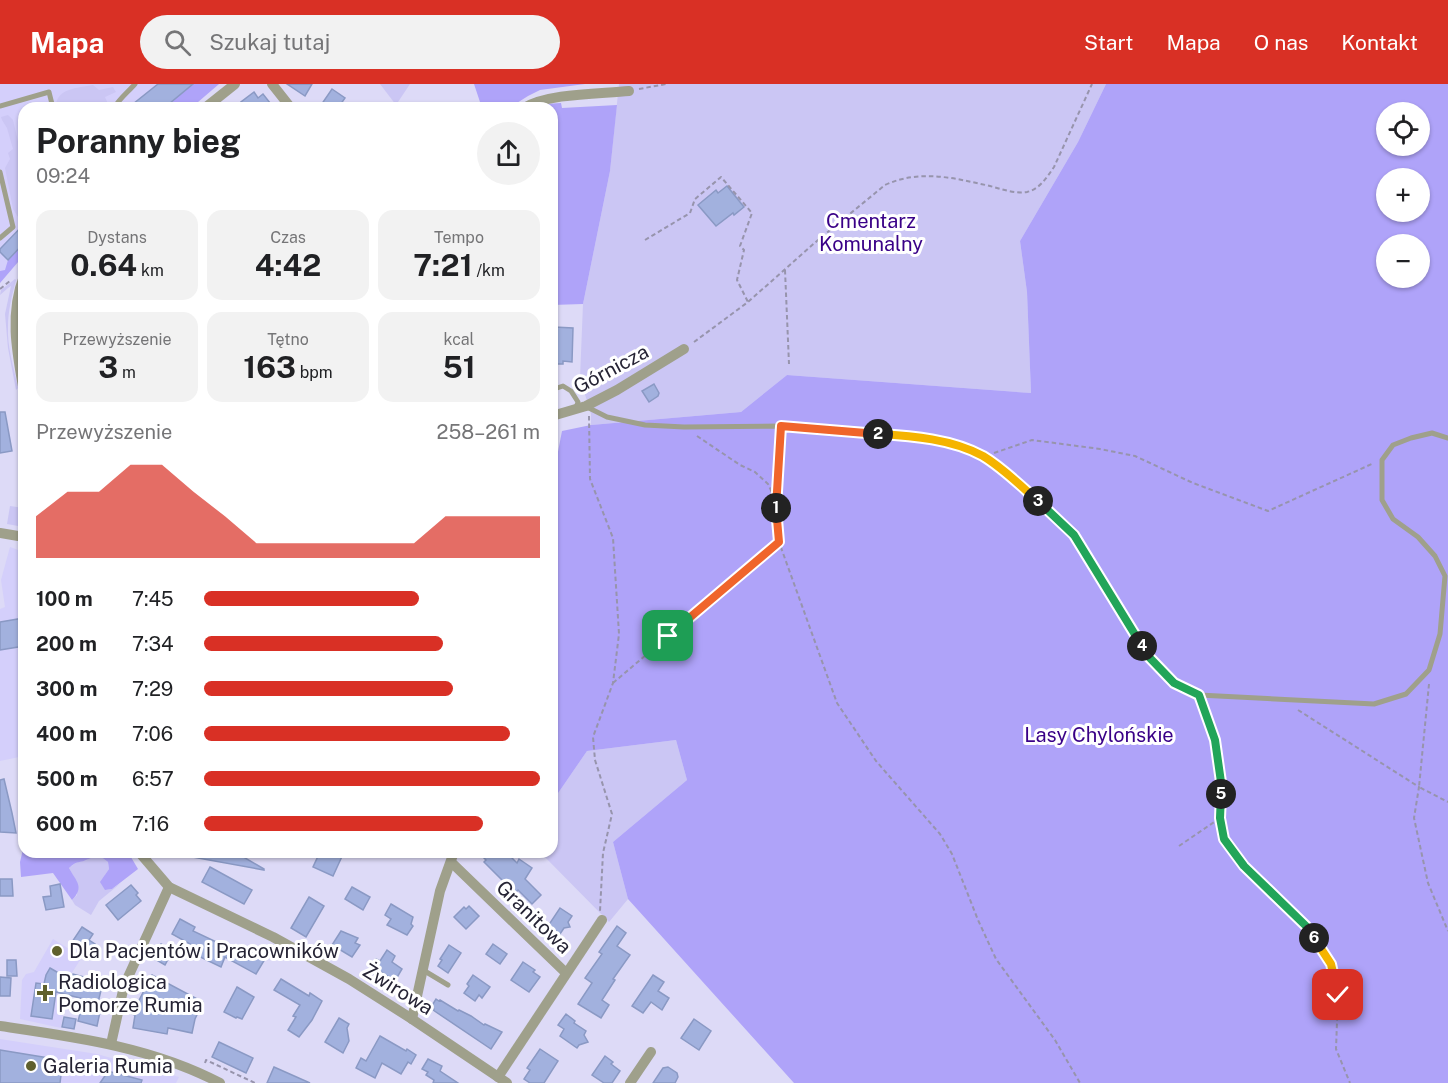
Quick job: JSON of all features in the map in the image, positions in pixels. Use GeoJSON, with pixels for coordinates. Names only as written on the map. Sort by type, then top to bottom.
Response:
{"type":"FeatureCollection","features":[{"type":"Feature","properties":{"kind":"street"},"geometry":{"type":"LineString","coordinates":[[212,102],[235,84]]}},
{"type":"Feature","properties":{"kind":"street"},"geometry":{"type":"LineString","coordinates":[[272,84],[286,102]]}},
{"type":"Feature","properties":{"kind":"street"},"geometry":{"type":"LineString","coordinates":[[536,102],[550,98],[629,92]]}},
{"type":"Feature","properties":{"kind":"street"},"geometry":{"type":"LineString","coordinates":[[18,297],[15,327],[18,362]]}},
{"type":"Feature","properties":{"kind":"street","name":"Górnicza"},"geometry":{"type":"LineString","coordinates":[[558,414],[583,408],[684,349]]}},
{"type":"Feature","properties":{"kind":"street"},"geometry":{"type":"LineString","coordinates":[[0,533],[18,536]]}},
{"type":"Feature","properties":{"kind":"street"},"geometry":{"type":"LineString","coordinates":[[111,1044],[124,986],[169,887],[144,858]]}},
{"type":"Feature","properties":{"kind":"street","name":"Granitowa"},"geometry":{"type":"LineString","coordinates":[[412,1018],[440,891],[452,858]]}},
{"type":"Feature","properties":{"kind":"street","name":"Granitowa"},"geometry":{"type":"LineString","coordinates":[[453,858],[566,973]]}},
{"type":"Feature","properties":{"kind":"street","name":"Żwirowa"},"geometry":{"type":"LineString","coordinates":[[169,887],[273,937],[349,979],[412,1018],[502,1080]]}},
{"type":"Feature","properties":{"kind":"street","name":"Granitowa"},"geometry":{"type":"LineString","coordinates":[[502,1080],[566,973],[602,920]]}},
{"type":"Feature","properties":{"kind":"street"},"geometry":{"type":"LineString","coordinates":[[0,1026],[111,1044],[200,1072],[220,1083]]}},
{"type":"Feature","properties":{"kind":"street"},"geometry":{"type":"LineString","coordinates":[[630,1083],[651,1052]]}},
{"type":"Feature","properties":{"kind":"lane"},"geometry":{"type":"LineString","coordinates":[[117,102],[135,84]]}},
{"type":"Feature","properties":{"kind":"lane"},"geometry":{"type":"LineString","coordinates":[[0,106],[49,92],[51,102]]}},
{"type":"Feature","properties":{"kind":"lane"},"geometry":{"type":"LineString","coordinates":[[0,172],[13,227],[0,238]]}},
{"type":"Feature","properties":{"kind":"lane"},"geometry":{"type":"LineString","coordinates":[[558,388],[563,386],[571,390],[583,408],[607,417],[645,425],[781,426],[913,436],[957,446],[983,456],[1015,480],[1074,535],[1148,656],[1174,683],[1199,695],[1374,704],[1406,694],[1429,670],[1440,634],[1445,576],[1436,556],[1418,537],[1393,519],[1382,500],[1382,460],[1393,446],[1411,438],[1432,433],[1448,438]]}},
{"type":"Feature","properties":{"kind":"lane"},"geometry":{"type":"LineString","coordinates":[[423,970],[448,985]]}},
{"type":"Feature","properties":{"kind":"path"},"geometry":{"type":"LineString","coordinates":[[629,92],[666,84]]}},
{"type":"Feature","properties":{"kind":"path"},"geometry":{"type":"LineString","coordinates":[[684,349],[748,302],[885,185],[894,181],[924,176],[940,176],[1011,191],[1027,192],[1039,186],[1054,167],[1092,84]]}},
{"type":"Feature","properties":{"kind":"path"},"geometry":{"type":"LineString","coordinates":[[645,240],[690,213],[695,199],[721,177],[752,213],[740,246],[744,250],[737,280],[748,302]]}},
{"type":"Feature","properties":{"kind":"path"},"geometry":{"type":"LineString","coordinates":[[785,270],[789,364]]}},
{"type":"Feature","properties":{"kind":"path"},"geometry":{"type":"LineString","coordinates":[[583,408],[590,479],[613,538],[619,634],[613,683],[594,737],[595,760],[612,814],[603,853],[600,913],[602,920]]}},
{"type":"Feature","properties":{"kind":"path"},"geometry":{"type":"LineString","coordinates":[[781,426],[776,501],[779,542],[837,703],[876,761],[940,834],[952,854],[996,959],[1055,1040],[1080,1083]]}},
{"type":"Feature","properties":{"kind":"path"},"geometry":{"type":"LineString","coordinates":[[684,427],[714,449],[755,472],[768,484],[776,501]]}},
{"type":"Feature","properties":{"kind":"path"},"geometry":{"type":"LineString","coordinates":[[983,456],[1032,440],[1100,448],[1135,456],[1193,483],[1268,511],[1382,460]]}},
{"type":"Feature","properties":{"kind":"path"},"geometry":{"type":"LineString","coordinates":[[613,683],[779,542]]}},
{"type":"Feature","properties":{"kind":"path"},"geometry":{"type":"LineString","coordinates":[[1429,670],[1419,787],[1414,818],[1428,883],[1448,931]]}},
{"type":"Feature","properties":{"kind":"path"},"geometry":{"type":"LineString","coordinates":[[1199,695],[1215,740],[1221,782],[1220,818],[1224,839],[1244,866],[1306,926],[1331,964],[1338,995],[1336,1049],[1350,1083]]}},
{"type":"Feature","properties":{"kind":"path"},"geometry":{"type":"LineString","coordinates":[[1280,698],[1419,787],[1448,802]]}},
{"type":"Feature","properties":{"kind":"path"},"geometry":{"type":"LineString","coordinates":[[1179,846],[1220,818]]}},
{"type":"Feature","properties":{"kind":"path"},"geometry":{"type":"LineString","coordinates":[[200,1072],[206,1060],[255,1083]]}},
{"type":"Feature","properties":{"kind":"shaded area"},"geometry":{"type":"Polygon","coordinates":[[[0,84],[219,84],[198,102],[18,102],[18,262],[0,283],[0,84]]]}},
{"type":"Feature","properties":{"kind":"shaded area"},"geometry":{"type":"Polygon","coordinates":[[[10,547],[18,550],[18,757],[0,761],[0,609],[5,607],[1,580],[10,547]]]}},
{"type":"Feature","properties":{"kind":"shaded area"},"geometry":{"type":"Polygon","coordinates":[[[53,939],[82,957],[68,979],[61,1028],[20,1019],[22,980],[26,974],[34,972],[53,939]]]}},
{"type":"Feature","properties":{"kind":"shaded area"},"geometry":{"type":"Polygon","coordinates":[[[0,1039],[97,1054],[179,1077],[176,1083],[0,1083],[0,1039]]]}},
{"type":"Feature","properties":{"kind":"green space"},"geometry":{"type":"Polygon","coordinates":[[[193,84],[219,84],[198,102],[171,102],[193,84]]]}},
{"type":"Feature","properties":{"kind":"green space"},"geometry":{"type":"Polygon","coordinates":[[[380,84],[410,84],[398,102],[394,102],[380,84]]]}},
{"type":"Feature","properties":{"kind":"green space"},"geometry":{"type":"Polygon","coordinates":[[[474,84],[585,84],[540,90],[518,102],[480,102],[474,84]]]}},
{"type":"Feature","properties":{"kind":"green space","name":"Cmentarz Komunalny"},"geometry":{"type":"Polygon","coordinates":[[[619,84],[1106,84],[1078,142],[1020,241],[1027,292],[1031,393],[787,375],[741,412],[591,425],[591,414],[580,378],[583,304],[610,171],[619,84]]]}},
{"type":"Feature","properties":{"kind":"green space","name":"Lasy Chylońskie"},"geometry":{"type":"Polygon","coordinates":[[[1106,84],[1448,84],[1448,1083],[794,1083],[628,899],[613,842],[687,780],[676,740],[587,751],[558,793],[558,452],[562,431],[591,425],[741,412],[787,375],[1031,393],[1027,292],[1020,241],[1078,142],[1106,84]]]}},
{"type":"Feature","properties":{"kind":"green space"},"geometry":{"type":"Polygon","coordinates":[[[93,85],[99,90],[113,87],[116,92],[105,97],[107,102],[57,102],[59,96],[74,88],[93,85]]]}},
{"type":"Feature","properties":{"kind":"green space"},"geometry":{"type":"Polygon","coordinates":[[[558,103],[561,103],[562,108],[617,105],[610,171],[583,304],[558,305],[558,103]]]}},
{"type":"Feature","properties":{"kind":"green space"},"geometry":{"type":"Polygon","coordinates":[[[8,115],[13,120],[18,141],[18,217],[13,209],[5,168],[10,159],[8,153],[13,149],[1,117],[8,115]]]}},
{"type":"Feature","properties":{"kind":"green space"},"geometry":{"type":"Polygon","coordinates":[[[18,249],[18,262],[0,283],[0,271],[5,270],[8,260],[18,249]]]}},
{"type":"Feature","properties":{"kind":"green space"},"geometry":{"type":"Polygon","coordinates":[[[15,279],[8,335],[18,388],[16,390],[8,348],[5,314],[11,286],[0,295],[1,290],[15,279]]]}},
{"type":"Feature","properties":{"kind":"green space"},"geometry":{"type":"Polygon","coordinates":[[[10,506],[18,507],[18,526],[7,524],[10,506]]]}},
{"type":"Feature","properties":{"kind":"green space"},"geometry":{"type":"Polygon","coordinates":[[[676,740],[687,780],[613,842],[628,899],[609,922],[546,858],[558,858],[558,793],[587,751],[676,740]]]}},
{"type":"Feature","properties":{"kind":"green space"},"geometry":{"type":"Polygon","coordinates":[[[21,858],[91,858],[69,868],[79,888],[72,900],[53,873],[21,877],[21,858]]]}},
{"type":"Feature","properties":{"kind":"green space"},"geometry":{"type":"Polygon","coordinates":[[[103,858],[108,862],[105,890],[112,889],[121,883],[99,901],[91,915],[75,905],[72,900],[77,895],[77,882],[69,868],[77,862],[103,858]]]}},
{"type":"Feature","properties":{"kind":"green space"},"geometry":{"type":"Polygon","coordinates":[[[103,858],[132,858],[138,869],[112,889],[105,890],[100,882],[109,869],[108,862],[103,858]]]}},
{"type":"Feature","properties":{"kind":"building"},"geometry":{"type":"Polygon","coordinates":[[[158,84],[193,84],[171,102],[136,102],[158,84]]]}},
{"type":"Feature","properties":{"kind":"building"},"geometry":{"type":"Polygon","coordinates":[[[287,84],[312,84],[305,96],[287,84]]]}},
{"type":"Feature","properties":{"kind":"building"},"geometry":{"type":"Polygon","coordinates":[[[332,89],[345,98],[342,102],[323,102],[332,89]]]}},
{"type":"Feature","properties":{"kind":"building"},"geometry":{"type":"Polygon","coordinates":[[[254,92],[258,98],[263,94],[269,102],[241,102],[254,92]]]}},
{"type":"Feature","properties":{"kind":"building"},"geometry":{"type":"Polygon","coordinates":[[[727,186],[744,207],[716,226],[698,205],[716,190],[718,193],[727,186]]]}},
{"type":"Feature","properties":{"kind":"building"},"geometry":{"type":"Polygon","coordinates":[[[18,230],[18,249],[8,260],[0,249],[18,230]]]}},
{"type":"Feature","properties":{"kind":"building"},"geometry":{"type":"Polygon","coordinates":[[[558,327],[573,328],[572,362],[563,361],[563,364],[558,364],[558,327]]]}},
{"type":"Feature","properties":{"kind":"building"},"geometry":{"type":"Polygon","coordinates":[[[654,384],[659,393],[649,402],[642,391],[654,384]]]}},
{"type":"Feature","properties":{"kind":"building"},"geometry":{"type":"Polygon","coordinates":[[[0,412],[5,412],[12,451],[0,453],[0,412]]]}},
{"type":"Feature","properties":{"kind":"building"},"geometry":{"type":"Polygon","coordinates":[[[18,619],[18,647],[0,650],[0,622],[18,619]]]}},
{"type":"Feature","properties":{"kind":"building"},"geometry":{"type":"Polygon","coordinates":[[[4,779],[16,833],[0,832],[0,780],[4,779]]]}},
{"type":"Feature","properties":{"kind":"building"},"geometry":{"type":"Polygon","coordinates":[[[198,858],[245,858],[264,870],[198,858]]]}},
{"type":"Feature","properties":{"kind":"building"},"geometry":{"type":"Polygon","coordinates":[[[317,858],[341,858],[333,876],[313,867],[317,858]]]}},
{"type":"Feature","properties":{"kind":"building"},"geometry":{"type":"Polygon","coordinates":[[[484,858],[512,858],[517,863],[519,859],[532,868],[525,879],[541,895],[532,904],[518,890],[516,892],[503,883],[484,862],[486,860],[484,858]]]}},
{"type":"Feature","properties":{"kind":"building"},"geometry":{"type":"Polygon","coordinates":[[[210,867],[252,890],[244,904],[202,882],[210,867]]]}},
{"type":"Feature","properties":{"kind":"building"},"geometry":{"type":"Polygon","coordinates":[[[0,879],[12,879],[13,896],[0,896],[0,879]]]}},
{"type":"Feature","properties":{"kind":"building"},"geometry":{"type":"Polygon","coordinates":[[[60,884],[64,907],[46,910],[43,897],[51,896],[50,886],[60,884]]]}},
{"type":"Feature","properties":{"kind":"building"},"geometry":{"type":"Polygon","coordinates":[[[131,885],[141,901],[118,920],[106,905],[131,885]]]}},
{"type":"Feature","properties":{"kind":"building"},"geometry":{"type":"Polygon","coordinates":[[[352,887],[370,897],[363,910],[345,899],[352,887]]]}},
{"type":"Feature","properties":{"kind":"building"},"geometry":{"type":"Polygon","coordinates":[[[309,897],[324,906],[306,937],[291,928],[309,897]]]}},
{"type":"Feature","properties":{"kind":"building"},"geometry":{"type":"Polygon","coordinates":[[[391,904],[413,917],[411,924],[413,926],[407,935],[387,925],[391,919],[385,915],[391,904]]]}},
{"type":"Feature","properties":{"kind":"building"},"geometry":{"type":"Polygon","coordinates":[[[469,906],[479,916],[466,929],[454,917],[464,907],[466,909],[469,906]]]}},
{"type":"Feature","properties":{"kind":"building"},"geometry":{"type":"Polygon","coordinates":[[[560,908],[572,916],[568,922],[570,927],[564,928],[560,934],[548,926],[560,908]]]}},
{"type":"Feature","properties":{"kind":"building"},"geometry":{"type":"Polygon","coordinates":[[[180,919],[195,927],[193,931],[227,948],[245,956],[249,950],[265,959],[256,974],[225,957],[221,967],[198,956],[201,950],[172,934],[180,919]]]}},
{"type":"Feature","properties":{"kind":"building"},"geometry":{"type":"Polygon","coordinates":[[[617,926],[626,933],[617,946],[630,955],[602,1000],[609,1005],[601,1018],[578,1004],[592,983],[585,978],[602,954],[599,952],[617,926]]]}},
{"type":"Feature","properties":{"kind":"building"},"geometry":{"type":"Polygon","coordinates":[[[82,927],[93,934],[89,940],[95,944],[89,953],[72,942],[82,927]]]}},
{"type":"Feature","properties":{"kind":"building"},"geometry":{"type":"Polygon","coordinates":[[[341,931],[358,938],[355,943],[360,945],[352,957],[332,945],[341,931]]]}},
{"type":"Feature","properties":{"kind":"building"},"geometry":{"type":"Polygon","coordinates":[[[161,944],[173,950],[165,965],[153,958],[161,944]]]}},
{"type":"Feature","properties":{"kind":"building"},"geometry":{"type":"Polygon","coordinates":[[[493,944],[507,954],[500,964],[486,954],[493,944]]]}},
{"type":"Feature","properties":{"kind":"building"},"geometry":{"type":"Polygon","coordinates":[[[449,945],[461,953],[448,973],[438,966],[449,945]]]}},
{"type":"Feature","properties":{"kind":"building"},"geometry":{"type":"Polygon","coordinates":[[[387,950],[395,956],[392,962],[402,969],[395,981],[380,971],[377,976],[368,971],[376,959],[380,961],[387,950]]]}},
{"type":"Feature","properties":{"kind":"building"},"geometry":{"type":"Polygon","coordinates":[[[7,960],[16,960],[17,976],[7,976],[7,960]]]}},
{"type":"Feature","properties":{"kind":"building"},"geometry":{"type":"Polygon","coordinates":[[[523,962],[535,970],[533,972],[540,977],[529,992],[511,980],[523,962]]]}},
{"type":"Feature","properties":{"kind":"building"},"geometry":{"type":"Polygon","coordinates":[[[50,968],[69,979],[73,974],[103,982],[96,1011],[100,1012],[97,1026],[78,1021],[84,999],[56,992],[52,1019],[31,1016],[36,983],[44,984],[50,968]]]}},
{"type":"Feature","properties":{"kind":"building"},"geometry":{"type":"Polygon","coordinates":[[[152,975],[203,1002],[195,1019],[192,1033],[168,1028],[167,1034],[133,1028],[135,1015],[132,1014],[152,975]]]}},
{"type":"Feature","properties":{"kind":"building"},"geometry":{"type":"Polygon","coordinates":[[[473,975],[490,987],[482,998],[479,995],[475,1001],[464,993],[473,975]]]}},
{"type":"Feature","properties":{"kind":"building"},"geometry":{"type":"Polygon","coordinates":[[[653,975],[664,982],[658,991],[669,998],[662,1010],[651,1002],[643,1013],[632,1006],[653,975]]]}},
{"type":"Feature","properties":{"kind":"building"},"geometry":{"type":"Polygon","coordinates":[[[0,977],[11,978],[10,996],[0,996],[0,977]]]}},
{"type":"Feature","properties":{"kind":"building"},"geometry":{"type":"Polygon","coordinates":[[[281,979],[322,1001],[312,1020],[299,1037],[288,1030],[300,1005],[274,990],[281,979]]]}},
{"type":"Feature","properties":{"kind":"building"},"geometry":{"type":"Polygon","coordinates":[[[237,987],[254,997],[242,1019],[224,1012],[237,987]]]}},
{"type":"Feature","properties":{"kind":"building"},"geometry":{"type":"Polygon","coordinates":[[[436,999],[502,1032],[491,1049],[433,1010],[431,1007],[436,999]]]}},
{"type":"Feature","properties":{"kind":"building"},"geometry":{"type":"Polygon","coordinates":[[[566,1014],[586,1031],[584,1035],[588,1042],[577,1048],[560,1036],[564,1029],[558,1025],[566,1014]]]}},
{"type":"Feature","properties":{"kind":"building"},"geometry":{"type":"Polygon","coordinates":[[[64,1017],[76,1019],[74,1029],[62,1027],[64,1017]]]}},
{"type":"Feature","properties":{"kind":"building"},"geometry":{"type":"Polygon","coordinates":[[[339,1018],[349,1024],[347,1028],[349,1041],[343,1053],[325,1042],[339,1018]]]}},
{"type":"Feature","properties":{"kind":"building"},"geometry":{"type":"Polygon","coordinates":[[[694,1019],[711,1031],[699,1050],[681,1038],[694,1019]]]}},
{"type":"Feature","properties":{"kind":"building"},"geometry":{"type":"Polygon","coordinates":[[[380,1036],[416,1055],[411,1064],[408,1062],[401,1074],[382,1063],[375,1078],[356,1068],[361,1058],[366,1061],[380,1036]]]}},
{"type":"Feature","properties":{"kind":"building"},"geometry":{"type":"Polygon","coordinates":[[[219,1042],[253,1058],[246,1073],[212,1057],[219,1042]]]}},
{"type":"Feature","properties":{"kind":"building"},"geometry":{"type":"Polygon","coordinates":[[[540,1049],[558,1061],[544,1083],[530,1083],[524,1079],[530,1070],[527,1068],[540,1049]]]}},
{"type":"Feature","properties":{"kind":"building","name":"Galeria Rumia"},"geometry":{"type":"Polygon","coordinates":[[[0,1050],[55,1059],[62,1067],[60,1083],[0,1083],[0,1050]]]}},
{"type":"Feature","properties":{"kind":"building"},"geometry":{"type":"Polygon","coordinates":[[[605,1056],[620,1071],[612,1083],[604,1083],[592,1075],[605,1056]]]}},
{"type":"Feature","properties":{"kind":"building"},"geometry":{"type":"Polygon","coordinates":[[[428,1059],[442,1066],[440,1071],[458,1083],[433,1083],[434,1080],[426,1075],[428,1072],[422,1069],[428,1059]]]}},
{"type":"Feature","properties":{"kind":"building"},"geometry":{"type":"Polygon","coordinates":[[[274,1067],[310,1083],[267,1083],[274,1067]]]}},
{"type":"Feature","properties":{"kind":"building"},"geometry":{"type":"Polygon","coordinates":[[[668,1067],[677,1073],[675,1083],[653,1083],[663,1068],[668,1067]]]}},
{"type":"Feature","properties":{"kind":"building","name":"Galeria Rumia"},"geometry":{"type":"Polygon","coordinates":[[[107,1073],[142,1080],[141,1083],[100,1083],[107,1073]]]}},
{"type":"Feature","properties":{"kind":"place","name":"Dla Pacjentów i Pracowników"},"geometry":{"type":"Point","coordinates":[57,951]}},
{"type":"Feature","properties":{"kind":"place","name":"Radiologica Pomorze Rumia"},"geometry":{"type":"Point","coordinates":[45,993]}},
{"type":"Feature","properties":{"kind":"place","name":"Galeria Rumia"},"geometry":{"type":"Point","coordinates":[31,1066]}},
{"type":"Feature","properties":{"kind":"route"},"geometry":{"type":"LineString","coordinates":[[668,636],[779,542],[776,501],[781,426],[913,436],[957,446],[983,456],[1015,480],[1074,535],[1148,656],[1174,683],[1199,695],[1215,740],[1221,782],[1220,818],[1224,839],[1244,866],[1306,926],[1331,964],[1338,995]]}}]}
